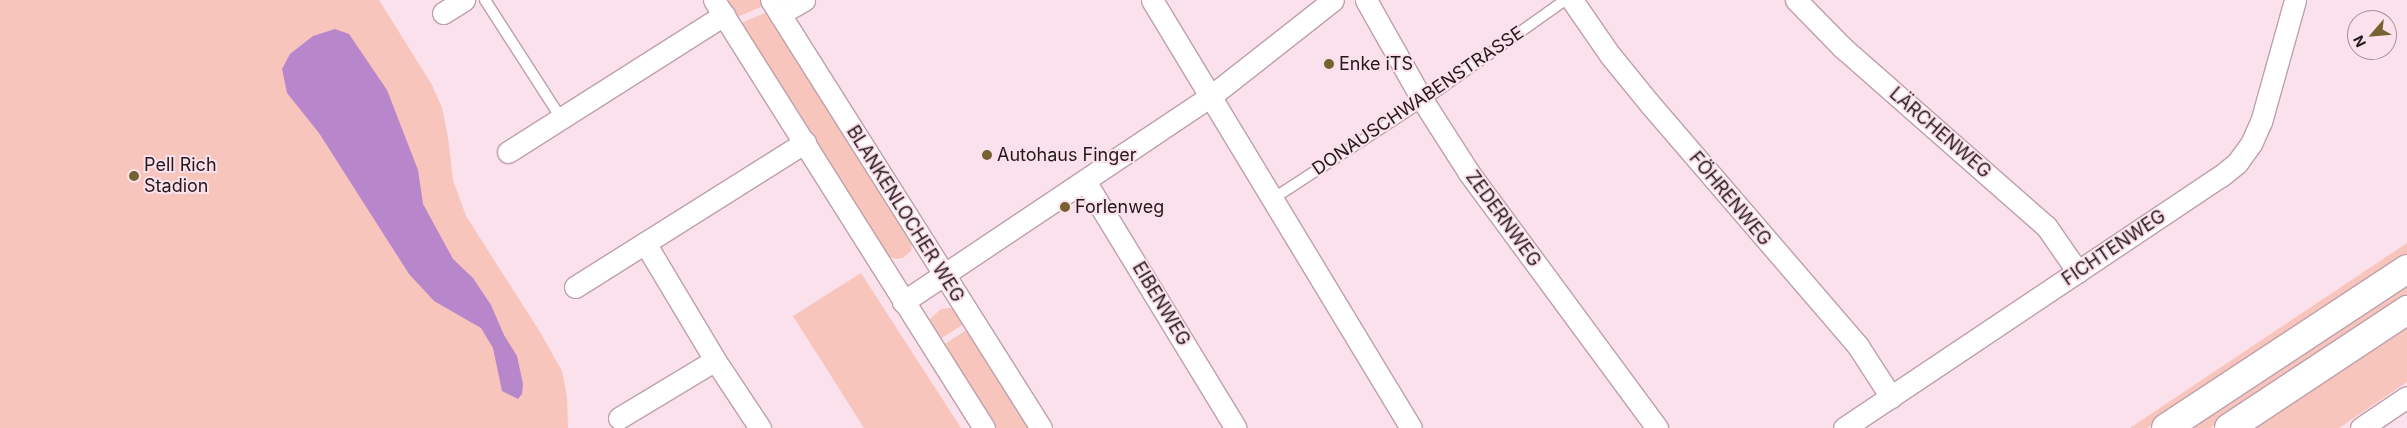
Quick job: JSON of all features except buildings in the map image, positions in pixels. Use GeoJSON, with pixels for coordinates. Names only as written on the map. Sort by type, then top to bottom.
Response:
{"type":"FeatureCollection","features":[{"type":"Feature","properties":{"kind":"main road"},"geometry":{"type":"LineString","coordinates":[[2166,428],[2407,269]]}},
{"type":"Feature","properties":{"kind":"main road"},"geometry":{"type":"LineString","coordinates":[[2228,428],[2407,310]]}},
{"type":"Feature","properties":{"kind":"street"},"geometry":{"type":"LineString","coordinates":[[443,13],[464,0]]}},
{"type":"Feature","properties":{"kind":"street"},"geometry":{"type":"LineString","coordinates":[[775,7],[804,0]]}},
{"type":"Feature","properties":{"kind":"street"},"geometry":{"type":"LineString","coordinates":[[1152,0],[1211,96],[1271,200],[1411,428]]}},
{"type":"Feature","properties":{"kind":"street"},"geometry":{"type":"LineString","coordinates":[[904,302],[1211,96],[1333,0]]}},
{"type":"Feature","properties":{"kind":"street","name":"ZEDERNWEG"},"geometry":{"type":"LineString","coordinates":[[1366,0],[1423,101],[1469,173],[1657,428]]}},
{"type":"Feature","properties":{"kind":"street","name":"FÖHRENWEG"},"geometry":{"type":"LineString","coordinates":[[1572,0],[1610,55],[1650,104],[1858,346],[1891,397]]}},
{"type":"Feature","properties":{"kind":"street","name":"LÄRCHENWEG"},"geometry":{"type":"LineString","coordinates":[[1796,0],[1842,47],[2046,226],[2078,272]]}},
{"type":"Feature","properties":{"kind":"street","name":"FICHTENWEG"},"geometry":{"type":"LineString","coordinates":[[1844,428],[2221,176],[2237,163],[2251,144],[2261,122],[2295,0]]}},
{"type":"Feature","properties":{"kind":"street","name":"BLANKENLOCHER WEG"},"geometry":{"type":"LineString","coordinates":[[775,7],[943,276],[1041,428]]}},
{"type":"Feature","properties":{"kind":"street"},"geometry":{"type":"LineString","coordinates":[[508,152],[561,118],[719,8],[984,428]]}},
{"type":"Feature","properties":{"kind":"street"},"geometry":{"type":"LineString","coordinates":[[575,287],[805,142]]}},
{"type":"Feature","properties":{"kind":"street","name":"EIBENWEG"},"geometry":{"type":"LineString","coordinates":[[1085,181],[1236,428]]}},
{"type":"Feature","properties":{"kind":"street"},"geometry":{"type":"LineString","coordinates":[[645,243],[715,360],[760,428]]}},
{"type":"Feature","properties":{"kind":"street"},"geometry":{"type":"LineString","coordinates":[[619,418],[715,360]]}},
{"type":"Feature","properties":{"kind":"street"},"geometry":{"type":"LineString","coordinates":[[2368,426],[2406,403]]}},
{"type":"Feature","properties":{"kind":"lane"},"geometry":{"type":"LineString","coordinates":[[485,0],[561,118]]}},
{"type":"Feature","properties":{"kind":"lane","name":"DONAUSCHWABENSTRASSE"},"geometry":{"type":"LineString","coordinates":[[1271,200],[1423,101],[1565,0]]}},
{"type":"Feature","properties":{"kind":"shaded area"},"geometry":{"type":"Polygon","coordinates":[[[0,0],[379,0],[432,85],[442,108],[448,137],[453,180],[466,216],[540,332],[562,371],[567,396],[568,428],[0,428],[0,0]]]}},
{"type":"Feature","properties":{"kind":"shaded area"},"geometry":{"type":"Polygon","coordinates":[[[723,0],[762,0],[765,5],[735,18],[723,0]]]}},
{"type":"Feature","properties":{"kind":"shaded area"},"geometry":{"type":"Polygon","coordinates":[[[769,11],[912,242],[911,251],[903,258],[896,259],[888,256],[739,24],[769,11]]]}},
{"type":"Feature","properties":{"kind":"shaded area"},"geometry":{"type":"Polygon","coordinates":[[[335,29],[349,34],[387,90],[418,170],[423,204],[453,259],[473,278],[491,305],[504,335],[517,356],[523,384],[522,394],[518,399],[502,391],[493,348],[481,328],[434,301],[409,274],[319,133],[287,93],[282,69],[290,54],[313,36],[335,29]]]}},
{"type":"Feature","properties":{"kind":"shaded area"},"geometry":{"type":"Polygon","coordinates":[[[2407,243],[2407,256],[2147,428],[2130,428],[2407,243]]]}},
{"type":"Feature","properties":{"kind":"shaded area"},"geometry":{"type":"Polygon","coordinates":[[[861,273],[961,428],[864,428],[793,316],[861,273]]]}},
{"type":"Feature","properties":{"kind":"shaded area"},"geometry":{"type":"Polygon","coordinates":[[[2407,281],[2407,297],[2372,321],[2210,428],[2186,428],[2407,281]]]}},
{"type":"Feature","properties":{"kind":"shaded area"},"geometry":{"type":"Polygon","coordinates":[[[941,309],[955,309],[967,322],[937,341],[929,323],[930,319],[941,309]]]}},
{"type":"Feature","properties":{"kind":"shaded area"},"geometry":{"type":"Polygon","coordinates":[[[2407,322],[2407,382],[2339,428],[2247,428],[2407,322]]]}},
{"type":"Feature","properties":{"kind":"shaded area"},"geometry":{"type":"Polygon","coordinates":[[[970,328],[1034,428],[992,428],[940,347],[970,328]]]}},
{"type":"Feature","properties":{"kind":"place","name":"Enke iTS"},"geometry":{"type":"Point","coordinates":[1329,64]}},
{"type":"Feature","properties":{"kind":"place","name":"Autohaus Finger"},"geometry":{"type":"Point","coordinates":[987,155]}},
{"type":"Feature","properties":{"kind":"place","name":"Pell Rich Stadion"},"geometry":{"type":"Point","coordinates":[134,176]}},
{"type":"Feature","properties":{"kind":"place","name":"Forlenweg"},"geometry":{"type":"Point","coordinates":[1065,207]}}]}
